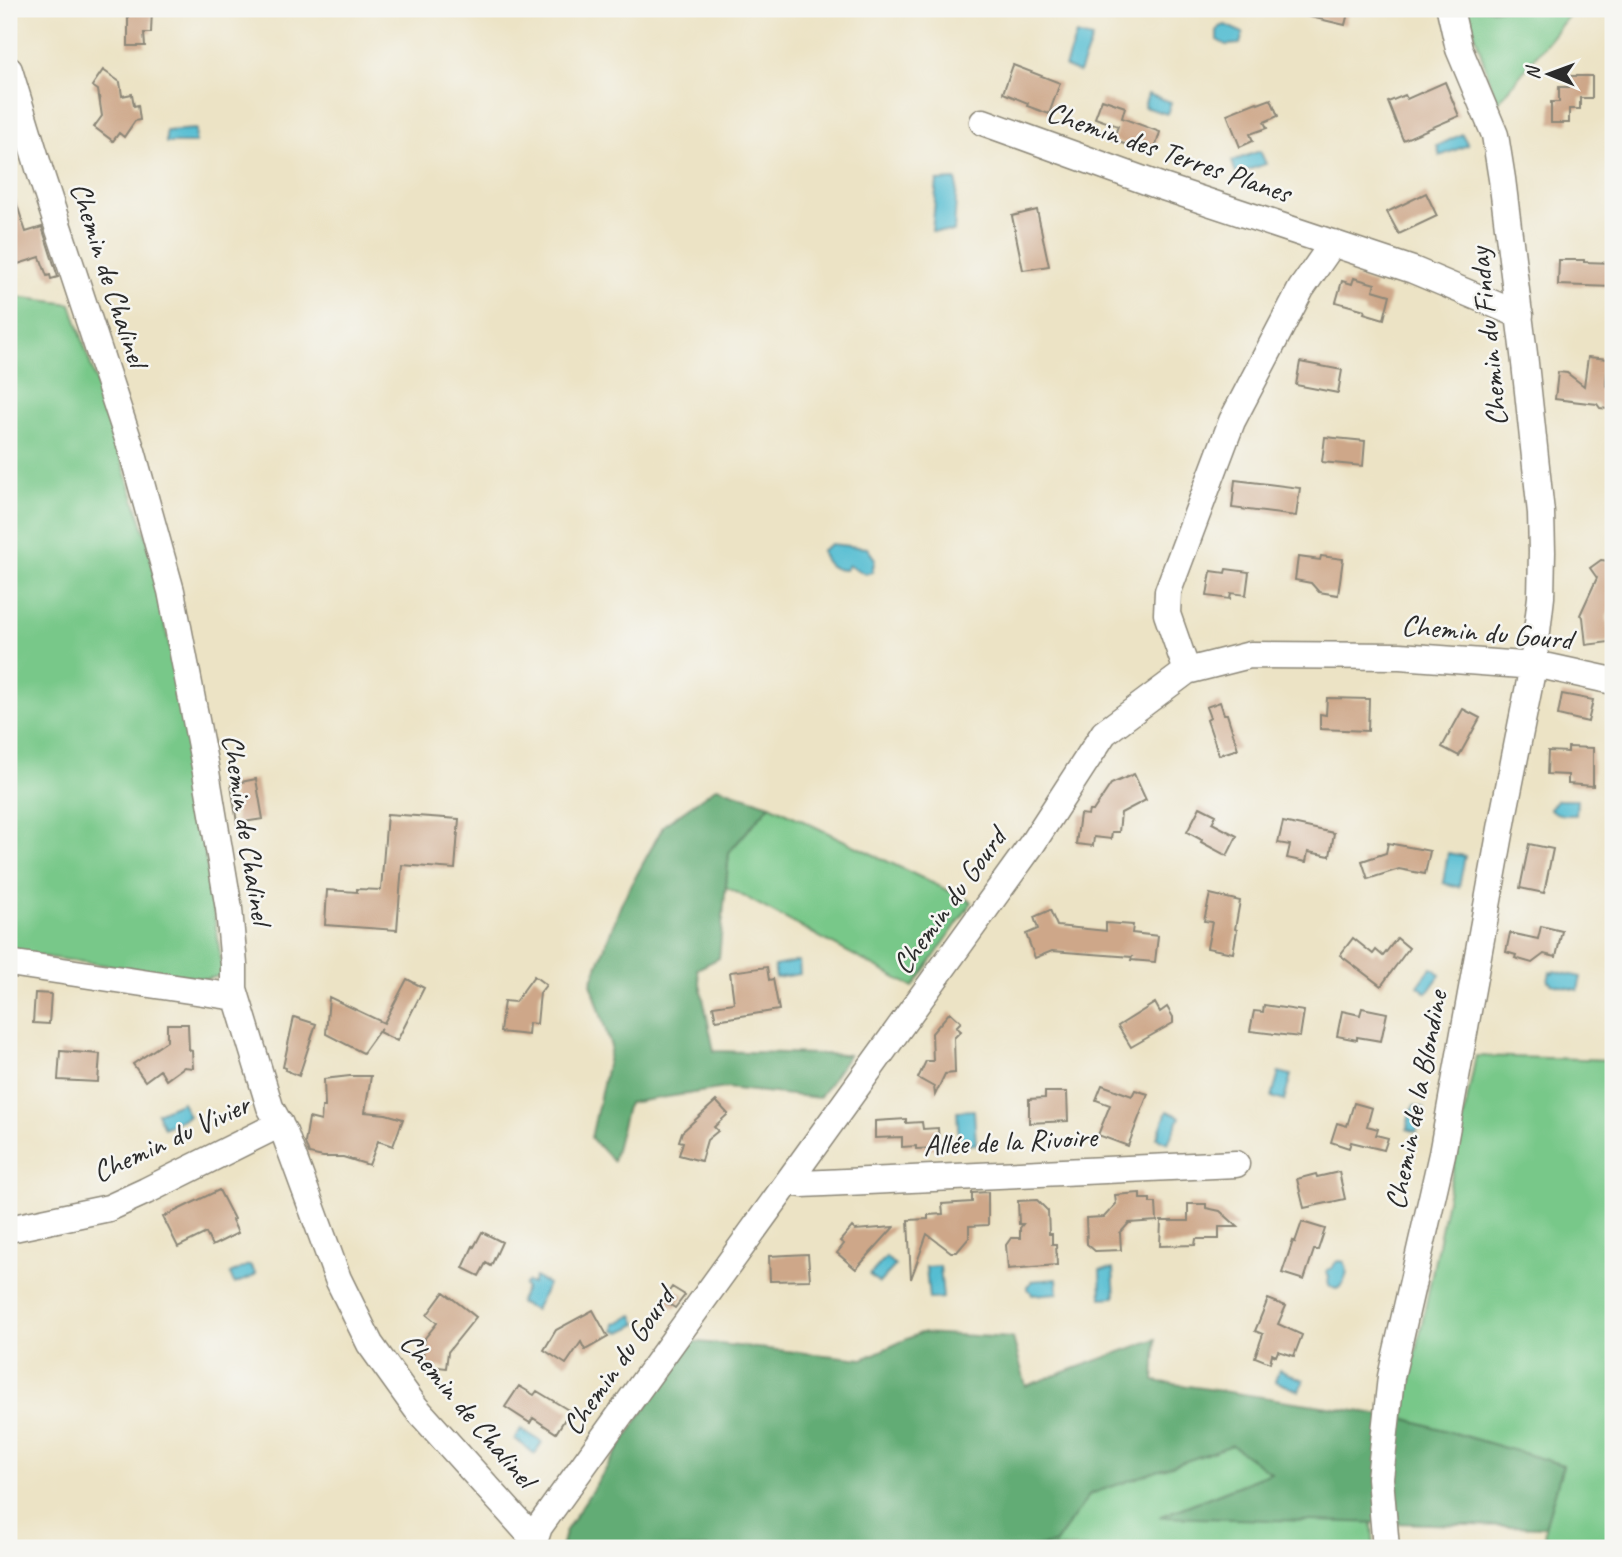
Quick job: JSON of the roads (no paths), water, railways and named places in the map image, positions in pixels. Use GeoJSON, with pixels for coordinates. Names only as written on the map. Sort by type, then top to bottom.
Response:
{"type":"FeatureCollection","features":[{"type":"Feature","properties":{"kind":"street","name":"Chemin du Finday"},"geometry":{"type":"LineString","coordinates":[[1450,9],[1459,49],[1495,135],[1511,240],[1541,513],[1541,597],[1534,666]]}},
{"type":"Feature","properties":{"kind":"street","name":"Chemin de Chalinel"},"geometry":{"type":"LineString","coordinates":[[10,78],[132,451],[171,591],[229,909],[234,989],[270,1107],[280,1124],[338,1279],[370,1344],[416,1408],[533,1544]]}},
{"type":"Feature","properties":{"kind":"street","name":"Chemin des Terres Planes"},"geometry":{"type":"LineString","coordinates":[[983,122],[1160,186],[1413,270],[1520,315]]}},
{"type":"Feature","properties":{"kind":"street"},"geometry":{"type":"LineString","coordinates":[[1187,671],[1167,614],[1168,591],[1232,421],[1301,289],[1333,243]]}},
{"type":"Feature","properties":{"kind":"street","name":"Chemin du Gourd"},"geometry":{"type":"LineString","coordinates":[[533,1544],[539,1527],[1032,844],[1104,733],[1187,671],[1250,654],[1400,656],[1549,667],[1613,681]]}},
{"type":"Feature","properties":{"kind":"street","name":"Chemin de la Blondine"},"geometry":{"type":"LineString","coordinates":[[1386,1548],[1380,1478],[1391,1377],[1443,1154],[1499,838],[1534,666]]}},
{"type":"Feature","properties":{"kind":"street"},"geometry":{"type":"LineString","coordinates":[[9,963],[236,998]]}},
{"type":"Feature","properties":{"kind":"street","name":"Chemin du Vivier"},"geometry":{"type":"LineString","coordinates":[[9,1229],[109,1208],[280,1124]]}},
{"type":"Feature","properties":{"kind":"street","name":"Allée de la Rivoire"},"geometry":{"type":"LineString","coordinates":[[788,1182],[802,1184],[1236,1164]]}},
{"type":"Feature","properties":{"kind":"water"},"geometry":{"type":"Polygon","coordinates":[[[1225,25],[1243,33],[1240,44],[1226,45],[1217,40],[1217,31],[1225,25]]]}},
{"type":"Feature","properties":{"kind":"water"},"geometry":{"type":"Polygon","coordinates":[[[1076,35],[1092,39],[1079,73],[1065,67],[1076,35]]]}},
{"type":"Feature","properties":{"kind":"water"},"geometry":{"type":"Polygon","coordinates":[[[1148,94],[1171,102],[1167,114],[1144,107],[1148,94]]]}},
{"type":"Feature","properties":{"kind":"water"},"geometry":{"type":"Polygon","coordinates":[[[196,129],[195,143],[166,143],[166,131],[196,129]]]}},
{"type":"Feature","properties":{"kind":"water"},"geometry":{"type":"Polygon","coordinates":[[[1462,134],[1468,145],[1440,156],[1437,146],[1462,134]]]}},
{"type":"Feature","properties":{"kind":"water"},"geometry":{"type":"Polygon","coordinates":[[[1260,151],[1266,164],[1236,174],[1232,161],[1260,151]]]}},
{"type":"Feature","properties":{"kind":"water"},"geometry":{"type":"Polygon","coordinates":[[[955,180],[954,232],[932,231],[937,181],[955,180]]]}},
{"type":"Feature","properties":{"kind":"water"},"geometry":{"type":"Polygon","coordinates":[[[831,544],[867,548],[875,559],[872,572],[865,574],[849,565],[845,570],[832,567],[821,551],[831,544]]]}},
{"type":"Feature","properties":{"kind":"water"},"geometry":{"type":"Polygon","coordinates":[[[1557,800],[1577,800],[1576,815],[1559,814],[1550,809],[1557,800]]]}},
{"type":"Feature","properties":{"kind":"water"},"geometry":{"type":"Polygon","coordinates":[[[1448,853],[1465,856],[1459,887],[1443,883],[1448,853]]]}},
{"type":"Feature","properties":{"kind":"water"},"geometry":{"type":"Polygon","coordinates":[[[799,961],[800,974],[776,978],[774,966],[799,961]]]}},
{"type":"Feature","properties":{"kind":"water"},"geometry":{"type":"Polygon","coordinates":[[[1431,968],[1440,975],[1427,993],[1418,986],[1431,968]]]}},
{"type":"Feature","properties":{"kind":"water"},"geometry":{"type":"Polygon","coordinates":[[[1550,972],[1581,977],[1578,990],[1551,984],[1548,981],[1550,972]]]}},
{"type":"Feature","properties":{"kind":"water"},"geometry":{"type":"Polygon","coordinates":[[[1279,1072],[1291,1075],[1284,1101],[1272,1097],[1279,1072]]]}},
{"type":"Feature","properties":{"kind":"water"},"geometry":{"type":"Polygon","coordinates":[[[182,1102],[189,1116],[164,1128],[157,1113],[182,1102]]]}},
{"type":"Feature","properties":{"kind":"water"},"geometry":{"type":"Polygon","coordinates":[[[1414,1105],[1424,1108],[1416,1132],[1407,1129],[1414,1105]]]}},
{"type":"Feature","properties":{"kind":"water"},"geometry":{"type":"Polygon","coordinates":[[[974,1110],[976,1144],[959,1145],[957,1111],[974,1110]]]}},
{"type":"Feature","properties":{"kind":"water"},"geometry":{"type":"Polygon","coordinates":[[[1167,1111],[1180,1117],[1168,1143],[1157,1138],[1167,1111]]]}},
{"type":"Feature","properties":{"kind":"water"},"geometry":{"type":"Polygon","coordinates":[[[886,1257],[895,1266],[879,1283],[870,1275],[886,1257]]]}},
{"type":"Feature","properties":{"kind":"water"},"geometry":{"type":"Polygon","coordinates":[[[1340,1261],[1346,1265],[1347,1273],[1337,1289],[1329,1285],[1326,1272],[1340,1261]]]}},
{"type":"Feature","properties":{"kind":"water"},"geometry":{"type":"Polygon","coordinates":[[[250,1265],[256,1274],[234,1284],[230,1274],[250,1265]]]}},
{"type":"Feature","properties":{"kind":"water"},"geometry":{"type":"Polygon","coordinates":[[[940,1266],[943,1298],[929,1299],[926,1267],[940,1266]]]}},
{"type":"Feature","properties":{"kind":"water"},"geometry":{"type":"Polygon","coordinates":[[[1113,1269],[1115,1297],[1101,1298],[1100,1270],[1113,1269]]]}},
{"type":"Feature","properties":{"kind":"water"},"geometry":{"type":"Polygon","coordinates":[[[535,1277],[548,1284],[535,1310],[519,1303],[526,1288],[524,1286],[527,1282],[532,1284],[535,1277]]]}},
{"type":"Feature","properties":{"kind":"water"},"geometry":{"type":"Polygon","coordinates":[[[1057,1279],[1058,1293],[1032,1295],[1027,1289],[1031,1281],[1057,1279]]]}},
{"type":"Feature","properties":{"kind":"water"},"geometry":{"type":"Polygon","coordinates":[[[633,1315],[637,1324],[621,1332],[614,1331],[615,1324],[633,1315]]]}},
{"type":"Feature","properties":{"kind":"water"},"geometry":{"type":"Polygon","coordinates":[[[1279,1370],[1304,1380],[1299,1391],[1275,1381],[1279,1370]]]}},
{"type":"Feature","properties":{"kind":"water"},"geometry":{"type":"Polygon","coordinates":[[[521,1429],[542,1442],[535,1454],[515,1439],[521,1429]]]}}]}
